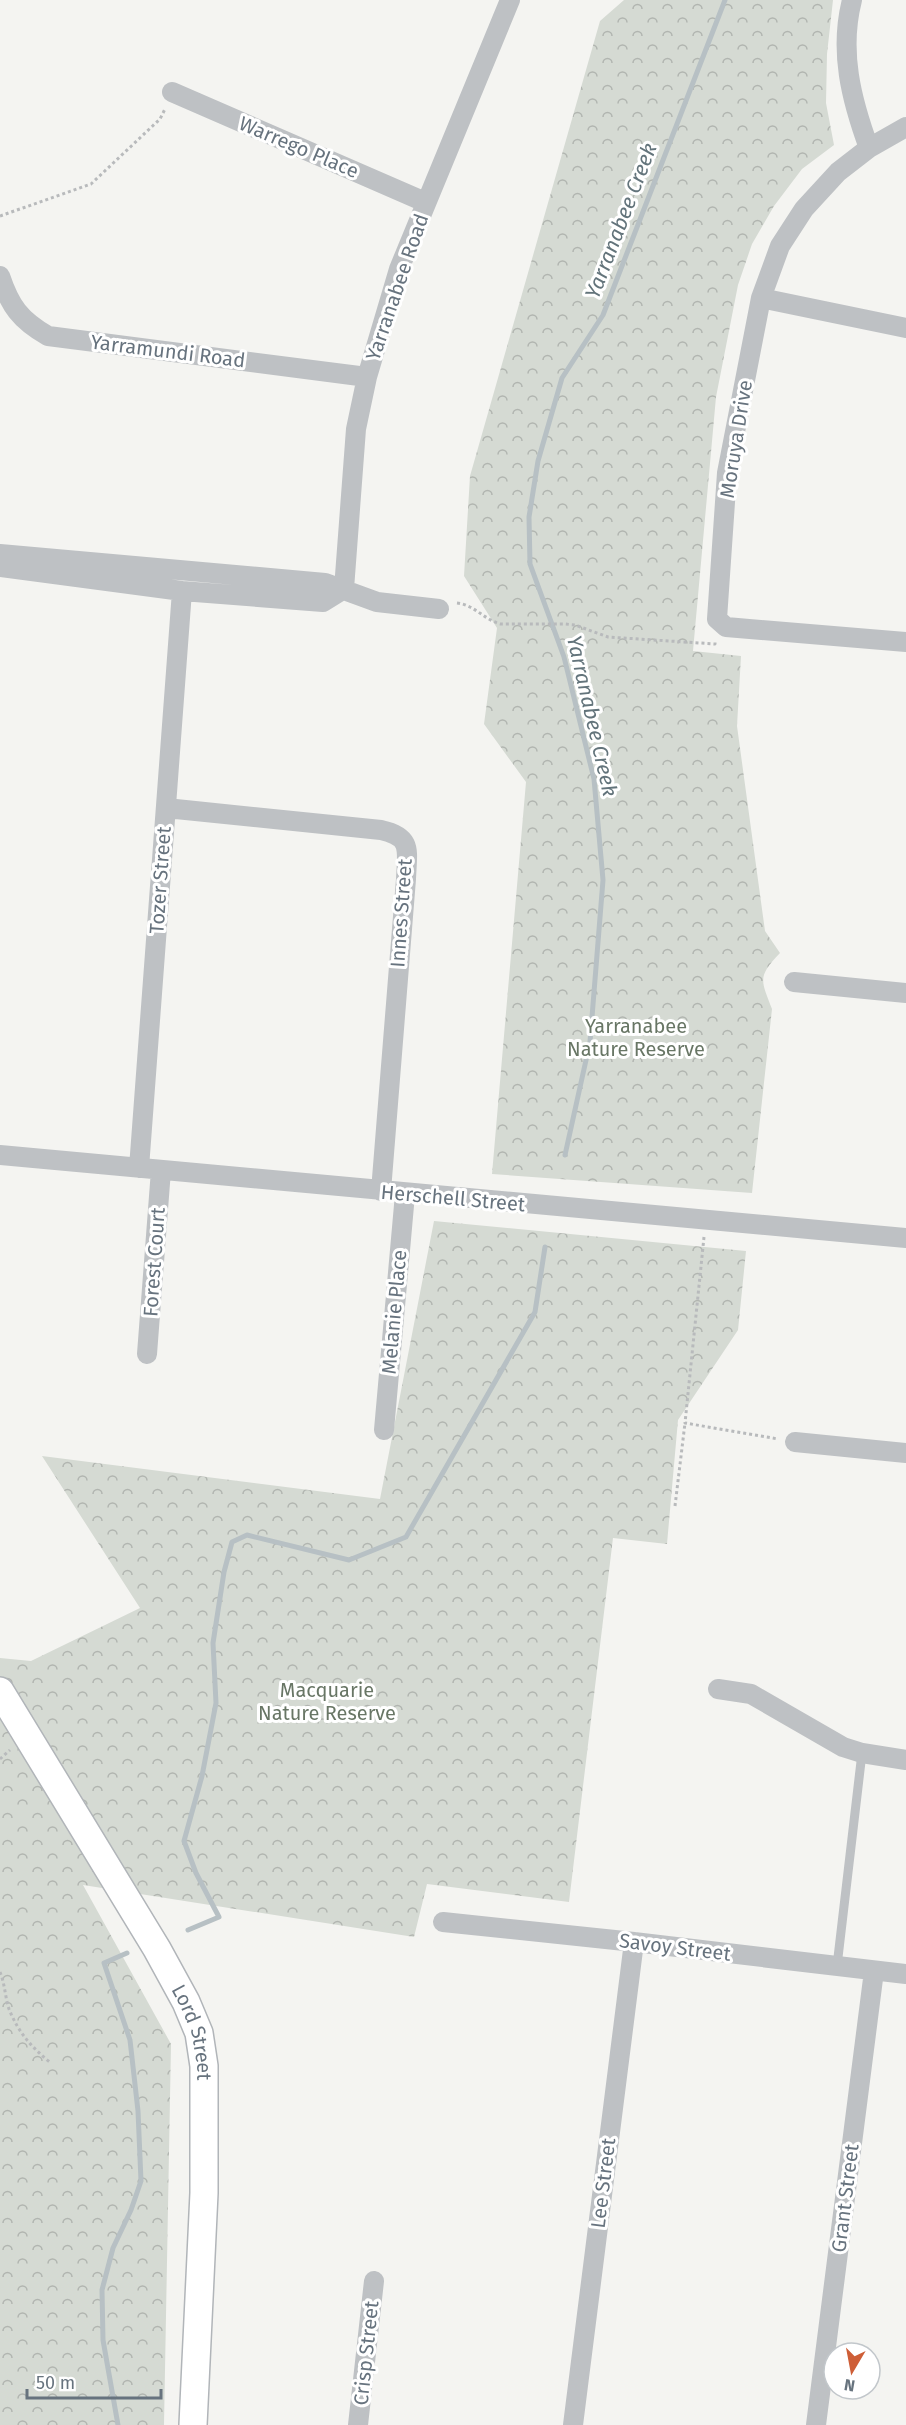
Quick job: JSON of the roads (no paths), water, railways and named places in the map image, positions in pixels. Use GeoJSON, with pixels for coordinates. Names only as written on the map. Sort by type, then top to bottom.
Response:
{"type":"FeatureCollection","features":[{"type":"Feature","properties":{"kind":"main road","name":"Lord Street"},"geometry":{"type":"LineString","coordinates":[[0,1691],[157,1949],[186,2002],[198,2033],[204,2066],[204,2193],[193,2425]]}},
{"type":"Feature","properties":{"kind":"street","name":"Yarranabee Road"},"geometry":{"type":"LineString","coordinates":[[344,589],[356,429],[367,377],[399,269],[510,0]]}},
{"type":"Feature","properties":{"kind":"street"},"geometry":{"type":"LineString","coordinates":[[852,0],[846,49],[848,77],[854,108],[869,148]]}},
{"type":"Feature","properties":{"kind":"street","name":"Warrego Place"},"geometry":{"type":"LineString","coordinates":[[172,92],[425,202]]}},
{"type":"Feature","properties":{"kind":"street","name":"Moruya Drive"},"geometry":{"type":"LineString","coordinates":[[906,127],[869,148],[838,172],[804,209],[780,246],[761,298],[727,473],[717,619],[726,627],[906,642]]}},
{"type":"Feature","properties":{"kind":"street","name":"Yarramundi Road"},"geometry":{"type":"LineString","coordinates":[[0,276],[6,295],[18,314],[30,326],[48,336],[367,377]]}},
{"type":"Feature","properties":{"kind":"street"},"geometry":{"type":"LineString","coordinates":[[761,298],[906,328]]}},
{"type":"Feature","properties":{"kind":"street"},"geometry":{"type":"LineString","coordinates":[[0,554],[325,583],[377,602],[439,609]]}},
{"type":"Feature","properties":{"kind":"street"},"geometry":{"type":"LineString","coordinates":[[0,567],[182,591],[323,602],[344,589]]}},
{"type":"Feature","properties":{"kind":"street","name":"Tozer Street"},"geometry":{"type":"LineString","coordinates":[[139,1168],[182,591]]}},
{"type":"Feature","properties":{"kind":"street","name":"Innes Street"},"geometry":{"type":"LineString","coordinates":[[166,808],[381,830],[396,833],[404,841],[407,856],[406,879],[381,1191]]}},
{"type":"Feature","properties":{"kind":"street"},"geometry":{"type":"LineString","coordinates":[[794,982],[906,993]]}},
{"type":"Feature","properties":{"kind":"street","name":"Herschell Street"},"geometry":{"type":"LineString","coordinates":[[0,1155],[405,1194],[906,1238]]}},
{"type":"Feature","properties":{"kind":"street","name":"Forest Court"},"geometry":{"type":"LineString","coordinates":[[147,1354],[161,1170]]}},
{"type":"Feature","properties":{"kind":"street","name":"Melanie Place"},"geometry":{"type":"LineString","coordinates":[[384,1431],[405,1194]]}},
{"type":"Feature","properties":{"kind":"street"},"geometry":{"type":"LineString","coordinates":[[795,1442],[906,1453]]}},
{"type":"Feature","properties":{"kind":"street"},"geometry":{"type":"LineString","coordinates":[[718,1689],[751,1694],[843,1747],[862,1753],[906,1760]]}},
{"type":"Feature","properties":{"kind":"street","name":"Savoy Street"},"geometry":{"type":"LineString","coordinates":[[443,1922],[906,1974]]}},
{"type":"Feature","properties":{"kind":"street","name":"Lee Street"},"geometry":{"type":"LineString","coordinates":[[573,2425],[634,1942]]}},
{"type":"Feature","properties":{"kind":"street","name":"Grant Street"},"geometry":{"type":"LineString","coordinates":[[816,2425],[874,1971]]}},
{"type":"Feature","properties":{"kind":"street","name":"Crisp Street"},"geometry":{"type":"LineString","coordinates":[[358,2425],[374,2281]]}},
{"type":"Feature","properties":{"kind":"lane"},"geometry":{"type":"LineString","coordinates":[[837,1966],[862,1753]]}},
{"type":"Feature","properties":{"kind":"waterway","name":"Yarranabee Creek"},"geometry":{"type":"LineString","coordinates":[[565,1155],[590,1042],[603,880],[594,779],[564,657],[530,564],[529,517],[538,461],[562,378],[603,315],[725,0]]}},
{"type":"Feature","properties":{"kind":"waterway"},"geometry":{"type":"LineString","coordinates":[[188,1930],[219,1917],[196,1873],[184,1841],[202,1776],[216,1703],[213,1643],[224,1572],[232,1542],[247,1535],[349,1560],[406,1537],[535,1312],[545,1247]]}},
{"type":"Feature","properties":{"kind":"waterway"},"geometry":{"type":"LineString","coordinates":[[118,2425],[103,2340],[102,2290],[113,2248],[131,2210],[141,2181],[138,2111],[130,2040],[104,1963],[127,1953]]}},
{"type":"Feature","properties":{"kind":"park label","name":"Yarranabee Nature Reserve"},"geometry":{"type":"Point","coordinates":[636,1038]}},
{"type":"Feature","properties":{"kind":"park label","name":"Macquarie Nature Reserve"},"geometry":{"type":"Point","coordinates":[327,1702]}}]}
